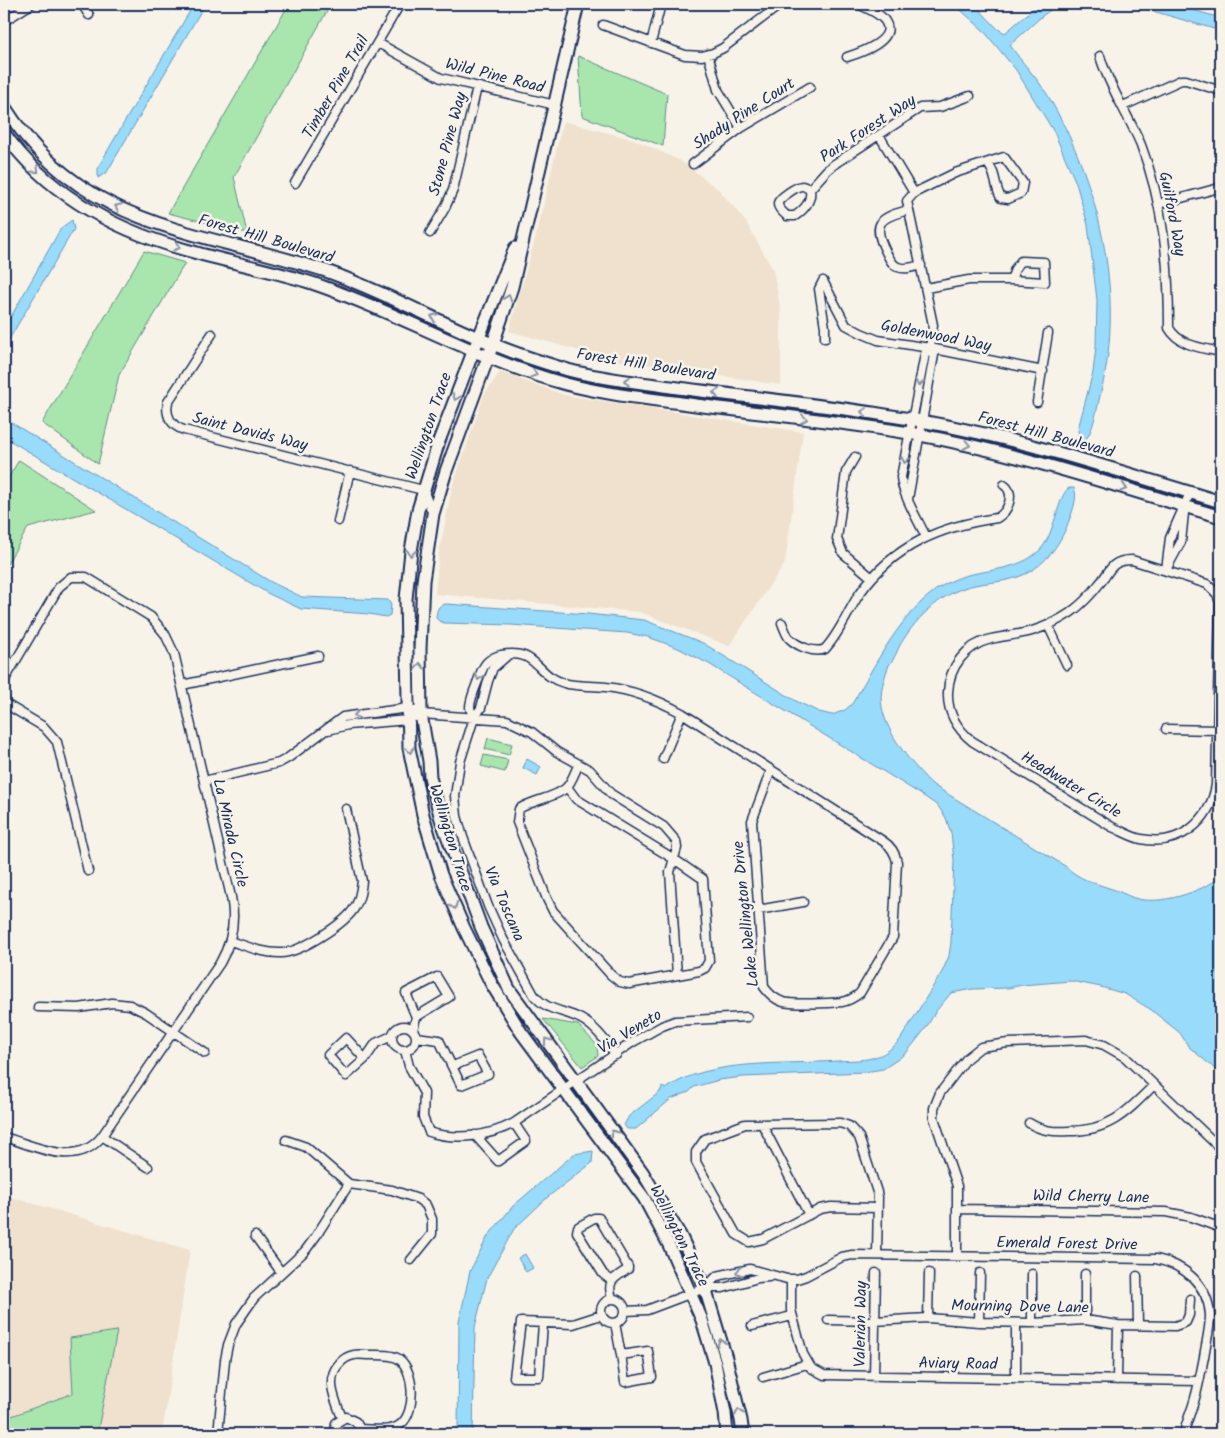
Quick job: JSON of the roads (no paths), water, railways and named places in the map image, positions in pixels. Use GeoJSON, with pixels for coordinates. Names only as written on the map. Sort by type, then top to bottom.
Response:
{"type":"FeatureCollection","features":[{"type":"Feature","properties":{"kind":"street"},"geometry":{"type":"LineString","coordinates":[[4,10],[14,4]]}},
{"type":"Feature","properties":{"kind":"street"},"geometry":{"type":"LineString","coordinates":[[4,20],[31,4]]}},
{"type":"Feature","properties":{"kind":"street"},"geometry":{"type":"LineString","coordinates":[[82,4],[89,15]]}},
{"type":"Feature","properties":{"kind":"street","name":"Timber Pine Trail"},"geometry":{"type":"LineString","coordinates":[[295,183],[400,4]]}},
{"type":"Feature","properties":{"kind":"street","name":"Wellington Trace"},"geometry":{"type":"LineString","coordinates":[[578,4],[512,287],[488,358],[446,470],[433,514],[423,581],[420,649],[421,714],[430,777],[444,826],[481,927],[509,989],[643,1173],[680,1235],[705,1288],[726,1358],[741,1420],[742,1434]]}},
{"type":"Feature","properties":{"kind":"street"},"geometry":{"type":"LineString","coordinates":[[651,43],[661,4]]}},
{"type":"Feature","properties":{"kind":"street"},"geometry":{"type":"LineString","coordinates":[[603,25],[685,55],[696,56],[723,48],[780,4]]}},
{"type":"Feature","properties":{"kind":"street"},"geometry":{"type":"LineString","coordinates":[[847,57],[863,52],[883,39],[888,31],[882,18],[858,4]]}},
{"type":"Feature","properties":{"kind":"street","name":"Wild Pine Road"},"geometry":{"type":"LineString","coordinates":[[378,43],[441,78],[555,105]]}},
{"type":"Feature","properties":{"kind":"street"},"geometry":{"type":"LineString","coordinates":[[708,54],[720,95],[742,128]]}},
{"type":"Feature","properties":{"kind":"street","name":"Guilford Way"},"geometry":{"type":"LineString","coordinates":[[1100,56],[1141,147],[1158,204],[1167,252],[1169,328],[1174,336],[1182,342],[1221,352]]}},
{"type":"Feature","properties":{"kind":"street"},"geometry":{"type":"LineString","coordinates":[[1123,106],[1181,80],[1221,91]]}},
{"type":"Feature","properties":{"kind":"street","name":"Stone Pine Way"},"geometry":{"type":"LineString","coordinates":[[430,234],[453,190],[477,87]]}},
{"type":"Feature","properties":{"kind":"street","name":"Shady Pine Court"},"geometry":{"type":"LineString","coordinates":[[693,164],[742,128],[810,87]]}},
{"type":"Feature","properties":{"kind":"street","name":"Park Forest Way"},"geometry":{"type":"LineString","coordinates":[[812,186],[831,166],[920,108],[940,107],[970,96]]}},
{"type":"Feature","properties":{"kind":"street","name":"Forest Hill Boulevard"},"geometry":{"type":"LineString","coordinates":[[4,106],[18,128],[42,155],[70,179],[106,201],[168,228],[331,273],[362,285],[492,344],[535,360],[601,378],[870,412],[917,420],[1033,446],[1221,502]]}},
{"type":"Feature","properties":{"kind":"street","name":"Forest Hill Boulevard"},"geometry":{"type":"LineString","coordinates":[[4,133],[23,157],[52,185],[81,205],[115,223],[164,243],[287,276],[350,297],[473,352],[532,374],[598,392],[914,434],[1030,460],[1221,517]]}},
{"type":"Feature","properties":{"kind":"street"},"geometry":{"type":"LineString","coordinates":[[879,135],[914,193]]}},
{"type":"Feature","properties":{"kind":"street"},"geometry":{"type":"LineString","coordinates":[[926,537],[903,492],[901,478],[917,420],[925,354],[930,348],[933,324],[907,201],[914,193],[955,173],[1004,157],[1023,183],[1021,193],[1008,199],[1000,198],[996,189],[994,171],[987,163]]}},
{"type":"Feature","properties":{"kind":"street"},"geometry":{"type":"LineString","coordinates":[[812,186],[811,196],[807,204],[795,216],[787,216],[778,204],[779,200],[797,188],[812,186]]}},
{"type":"Feature","properties":{"kind":"street"},"geometry":{"type":"LineString","coordinates":[[1158,204],[1219,188]]}},
{"type":"Feature","properties":{"kind":"street","name":"Wellington Trace"},"geometry":{"type":"LineString","coordinates":[[533,200],[501,286],[478,338],[439,441],[423,490],[411,551],[406,599],[409,748],[423,815],[441,875],[460,920],[491,983],[521,1032],[644,1198],[669,1245],[702,1320],[716,1363],[728,1434]]}},
{"type":"Feature","properties":{"kind":"street"},"geometry":{"type":"LineString","coordinates":[[909,210],[890,215],[886,218],[880,225],[878,235],[893,264],[902,268],[921,265]]}},
{"type":"Feature","properties":{"kind":"street"},"geometry":{"type":"LineString","coordinates":[[926,288],[957,281],[1011,280],[1045,282],[1044,262],[1021,262],[1015,269],[1011,280]]}},
{"type":"Feature","properties":{"kind":"street"},"geometry":{"type":"LineString","coordinates":[[331,273],[350,297]]}},
{"type":"Feature","properties":{"kind":"street","name":"Goldenwood Way"},"geometry":{"type":"LineString","coordinates":[[825,338],[824,317],[819,289],[823,281],[846,325],[878,340],[1043,370]]}},
{"type":"Feature","properties":{"kind":"street"},"geometry":{"type":"LineString","coordinates":[[1037,402],[1048,333]]}},
{"type":"Feature","properties":{"kind":"street","name":"Saint Davids Way"},"geometry":{"type":"LineString","coordinates":[[212,334],[168,402],[167,412],[175,426],[184,430],[423,490]]}},
{"type":"Feature","properties":{"kind":"street"},"geometry":{"type":"LineString","coordinates":[[855,457],[846,472],[837,539],[843,553],[872,578]]}},
{"type":"Feature","properties":{"kind":"street"},"geometry":{"type":"LineString","coordinates":[[338,520],[350,472]]}},
{"type":"Feature","properties":{"kind":"street"},"geometry":{"type":"LineString","coordinates":[[782,623],[790,638],[811,651],[821,651],[828,645],[872,578],[899,553],[926,537],[954,526],[997,518],[1002,515],[1007,507],[1011,492],[1004,485]]}},
{"type":"Feature","properties":{"kind":"street"},"geometry":{"type":"LineString","coordinates":[[423,490],[433,514]]}},
{"type":"Feature","properties":{"kind":"street"},"geometry":{"type":"LineString","coordinates":[[1166,570],[1181,542],[1185,506],[1190,493]]}},
{"type":"Feature","properties":{"kind":"street","name":"Headwater Circle"},"geometry":{"type":"LineString","coordinates":[[1132,560],[1166,570],[1207,584],[1215,590],[1219,598],[1218,730],[1216,785],[1212,804],[1200,821],[1189,830],[1180,835],[1160,840],[1136,838],[1112,827],[972,741],[958,728],[948,701],[949,683],[958,661],[971,648],[984,641],[1017,635],[1048,625],[1078,606],[1090,595],[1110,568],[1118,563],[1132,560]]}},
{"type":"Feature","properties":{"kind":"street","name":"La Mirada Circle"},"geometry":{"type":"LineString","coordinates":[[4,681],[59,586],[66,579],[76,576],[86,577],[142,611],[159,625],[170,643],[182,685],[233,907],[234,919],[230,941],[220,963],[102,1136],[87,1150],[67,1154],[57,1153],[4,1136]]}},
{"type":"Feature","properties":{"kind":"street"},"geometry":{"type":"LineString","coordinates":[[1048,625],[1067,665]]}},
{"type":"Feature","properties":{"kind":"street","name":"Lake Wellington Drive"},"geometry":{"type":"LineString","coordinates":[[474,718],[470,708],[485,662],[493,657],[520,654],[530,658],[558,681],[568,684],[608,687],[627,691],[652,698],[682,713],[883,840],[891,847],[896,856],[898,867],[893,937],[860,992],[844,1002],[789,1003],[774,998],[764,987],[752,821],[771,770]]}},
{"type":"Feature","properties":{"kind":"street"},"geometry":{"type":"LineString","coordinates":[[182,685],[318,656]]}},
{"type":"Feature","properties":{"kind":"street"},"geometry":{"type":"LineString","coordinates":[[4,703],[44,726],[57,742],[88,871]]}},
{"type":"Feature","properties":{"kind":"street"},"geometry":{"type":"LineString","coordinates":[[204,781],[279,763],[343,717],[408,708],[421,714],[501,719],[517,724],[532,732],[557,752],[590,770],[611,794],[671,833],[676,841],[677,848],[670,872],[677,975]]}},
{"type":"Feature","properties":{"kind":"street"},"geometry":{"type":"LineString","coordinates":[[663,759],[682,713]]}},
{"type":"Feature","properties":{"kind":"street"},"geometry":{"type":"LineString","coordinates":[[323,731],[348,725],[408,720],[421,714]]}},
{"type":"Feature","properties":{"kind":"street","name":"Via Toscana"},"geometry":{"type":"LineString","coordinates":[[474,718],[457,771],[456,811],[463,837],[488,906],[518,968],[537,998],[549,1008],[574,1015],[591,1025],[616,1055]]}},
{"type":"Feature","properties":{"kind":"street"},"geometry":{"type":"LineString","coordinates":[[1166,729],[1218,730]]}},
{"type":"Feature","properties":{"kind":"street"},"geometry":{"type":"LineString","coordinates":[[567,787],[576,800],[674,859],[703,879],[709,961],[705,968],[699,971],[629,984],[620,982],[611,975],[553,911],[517,822],[519,809],[526,804],[560,792],[567,787],[579,764]]}},
{"type":"Feature","properties":{"kind":"street"},"geometry":{"type":"LineString","coordinates":[[230,941],[270,953],[292,952],[340,923],[352,912],[360,897],[362,881],[346,809]]}},
{"type":"Feature","properties":{"kind":"street"},"geometry":{"type":"LineString","coordinates":[[758,910],[803,902]]}},
{"type":"Feature","properties":{"kind":"street"},"geometry":{"type":"LineString","coordinates":[[392,1036],[395,1046],[405,1050],[414,1044],[416,1017],[406,994],[437,978],[449,997],[416,1017]]}},
{"type":"Feature","properties":{"kind":"street"},"geometry":{"type":"LineString","coordinates":[[38,1008],[62,1009],[112,1003],[124,1004],[141,1010],[205,1053]]}},
{"type":"Feature","properties":{"kind":"street","name":"Via Veneto"},"geometry":{"type":"LineString","coordinates":[[405,1050],[409,1066],[424,1093],[423,1117],[429,1132],[440,1136],[475,1135],[498,1131],[514,1123],[650,1032],[675,1021],[746,1017]]}},
{"type":"Feature","properties":{"kind":"street"},"geometry":{"type":"LineString","coordinates":[[365,1059],[346,1038],[328,1055],[346,1076],[365,1059],[376,1043],[392,1036],[398,1027],[406,1026],[414,1034],[439,1040],[461,1085],[488,1074],[478,1056],[453,1066]]}},
{"type":"Feature","properties":{"kind":"street"},"geometry":{"type":"LineString","coordinates":[[957,1256],[957,1186],[934,1118],[934,1108],[940,1093],[967,1058],[980,1047],[1008,1043],[1086,1040],[1104,1045],[1120,1054],[1154,1084],[1221,1149]]}},
{"type":"Feature","properties":{"kind":"street"},"geometry":{"type":"LineString","coordinates":[[1029,1123],[1039,1129],[1051,1132],[1079,1131],[1101,1127],[1117,1120],[1154,1084]]}},
{"type":"Feature","properties":{"kind":"street"},"geometry":{"type":"LineString","coordinates":[[475,1135],[498,1161],[526,1141],[514,1123]]}},
{"type":"Feature","properties":{"kind":"street"},"geometry":{"type":"LineString","coordinates":[[877,1208],[826,1208],[759,1241],[744,1240],[736,1234],[696,1162],[698,1147],[705,1139],[745,1124],[840,1123],[853,1129],[859,1137],[877,1192],[877,1208],[877,1255]]}},
{"type":"Feature","properties":{"kind":"street"},"geometry":{"type":"LineString","coordinates":[[762,1124],[809,1215]]}},
{"type":"Feature","properties":{"kind":"street"},"geometry":{"type":"LineString","coordinates":[[102,1136],[148,1167]]}},
{"type":"Feature","properties":{"kind":"street"},"geometry":{"type":"LineString","coordinates":[[286,1140],[306,1147],[349,1184],[392,1190],[413,1197],[426,1206],[432,1219],[432,1234],[411,1260]]}},
{"type":"Feature","properties":{"kind":"street"},"geometry":{"type":"LineString","coordinates":[[218,1434],[225,1360],[230,1338],[236,1324],[254,1298],[305,1251],[349,1184]]}},
{"type":"Feature","properties":{"kind":"street","name":"Wild Cherry Lane"},"geometry":{"type":"LineString","coordinates":[[958,1209],[1166,1212],[1191,1217],[1221,1228]]}},
{"type":"Feature","properties":{"kind":"street"},"geometry":{"type":"LineString","coordinates":[[612,1281],[603,1274],[577,1232],[578,1227],[594,1218],[599,1218],[628,1267],[628,1269],[616,1276],[612,1281],[609,1290],[612,1298]]}},
{"type":"Feature","properties":{"kind":"street"},"geometry":{"type":"LineString","coordinates":[[255,1236],[281,1272]]}},
{"type":"Feature","properties":{"kind":"street","name":"Emerald Forest Drive"},"geometry":{"type":"LineString","coordinates":[[705,1288],[717,1276],[750,1269],[791,1279],[802,1278],[842,1257],[852,1255],[1156,1259],[1175,1264],[1184,1269],[1198,1283],[1208,1305],[1210,1324],[1199,1381],[1184,1434]]}},
{"type":"Feature","properties":{"kind":"street","name":"Valerian Way"},"geometry":{"type":"LineString","coordinates":[[874,1376],[876,1273]]}},
{"type":"Feature","properties":{"kind":"street"},"geometry":{"type":"LineString","coordinates":[[928,1318],[929,1273]]}},
{"type":"Feature","properties":{"kind":"street"},"geometry":{"type":"LineString","coordinates":[[979,1322],[980,1273]]}},
{"type":"Feature","properties":{"kind":"street"},"geometry":{"type":"LineString","coordinates":[[1032,1274],[1032,1323]]}},
{"type":"Feature","properties":{"kind":"street"},"geometry":{"type":"LineString","coordinates":[[1085,1274],[1085,1320]]}},
{"type":"Feature","properties":{"kind":"street","name":"Emerald Forest Drive"},"geometry":{"type":"LineString","coordinates":[[625,1311],[648,1310],[705,1288],[723,1288],[758,1278],[776,1276]]}},
{"type":"Feature","properties":{"kind":"street"},"geometry":{"type":"LineString","coordinates":[[1138,1276],[1138,1325]]}},
{"type":"Feature","properties":{"kind":"street"},"geometry":{"type":"LineString","coordinates":[[763,1376],[807,1364],[792,1316],[791,1279]]}},
{"type":"Feature","properties":{"kind":"street"},"geometry":{"type":"LineString","coordinates":[[612,1298],[623,1303],[625,1311],[622,1319],[615,1323],[608,1323],[601,1315],[602,1304],[612,1298]]}},
{"type":"Feature","properties":{"kind":"street","name":"Mourning Dove Lane"},"geometry":{"type":"LineString","coordinates":[[828,1320],[928,1318],[1016,1323],[1085,1320],[1118,1324],[1175,1326],[1186,1322],[1190,1315],[1190,1299]]}},
{"type":"Feature","properties":{"kind":"street"},"geometry":{"type":"LineString","coordinates":[[543,1324],[539,1377],[514,1377],[521,1322],[572,1324],[601,1315]]}},
{"type":"Feature","properties":{"kind":"street"},"geometry":{"type":"LineString","coordinates":[[752,1326],[792,1316]]}},
{"type":"Feature","properties":{"kind":"street"},"geometry":{"type":"LineString","coordinates":[[615,1323],[625,1382],[652,1377],[648,1351],[621,1355]]}},
{"type":"Feature","properties":{"kind":"street"},"geometry":{"type":"LineString","coordinates":[[1016,1323],[1016,1378]]}},
{"type":"Feature","properties":{"kind":"street"},"geometry":{"type":"LineString","coordinates":[[1117,1380],[1118,1324]]}},
{"type":"Feature","properties":{"kind":"street"},"geometry":{"type":"LineString","coordinates":[[335,1434],[336,1423],[342,1418],[354,1419],[359,1432],[389,1429],[400,1425],[408,1416],[411,1404],[411,1378],[406,1366],[398,1358],[386,1355],[353,1355],[342,1360],[334,1369],[331,1380],[342,1418]]}},
{"type":"Feature","properties":{"kind":"street","name":"Aviary Road"},"geometry":{"type":"LineString","coordinates":[[807,1364],[815,1371],[824,1375],[1199,1381]]}},
{"type":"Feature","properties":{"kind":"water"},"geometry":{"type":"Polygon","coordinates":[[[194,4],[205,4],[107,172],[98,178],[98,167],[194,4]]]}},
{"type":"Feature","properties":{"kind":"water"},"geometry":{"type":"Polygon","coordinates":[[[954,4],[974,4],[998,29],[1005,33],[1039,4],[1059,4],[1042,16],[1010,45],[1043,87],[1065,127],[1093,200],[1102,238],[1108,276],[1110,315],[1108,354],[1095,418],[1090,432],[1084,441],[1079,439],[1078,429],[1093,372],[1096,347],[1097,300],[1088,225],[1076,183],[1054,132],[1016,70],[983,30],[954,4]]]}},
{"type":"Feature","properties":{"kind":"water"},"geometry":{"type":"Polygon","coordinates":[[[1129,4],[1171,4],[1221,18],[1221,31],[1129,4]]]}},
{"type":"Feature","properties":{"kind":"water"},"geometry":{"type":"Polygon","coordinates":[[[72,220],[74,229],[4,348],[4,329],[61,228],[72,220]]]}},
{"type":"Feature","properties":{"kind":"water"},"geometry":{"type":"Polygon","coordinates":[[[4,418],[271,582],[302,597],[388,600],[391,605],[390,615],[386,617],[301,609],[269,594],[4,437],[4,418]]]}},
{"type":"Feature","properties":{"kind":"water"},"geometry":{"type":"Polygon","coordinates":[[[1069,488],[1074,488],[1075,503],[1063,535],[1046,559],[1032,571],[1017,577],[969,586],[953,592],[934,605],[915,624],[903,639],[889,665],[882,691],[882,707],[895,739],[917,769],[933,785],[1080,877],[1134,898],[1156,900],[1191,892],[1221,877],[1221,1074],[1189,1047],[1180,1033],[1150,1009],[1125,994],[1071,981],[1008,988],[973,989],[951,993],[907,1052],[883,1069],[865,1072],[743,1077],[719,1080],[694,1087],[689,1092],[671,1099],[636,1129],[627,1129],[624,1125],[629,1116],[660,1092],[662,1087],[666,1089],[683,1079],[703,1072],[772,1063],[868,1059],[890,1050],[900,1040],[942,972],[949,956],[954,860],[951,833],[946,818],[938,806],[925,797],[709,664],[678,648],[648,637],[627,633],[511,625],[444,623],[436,618],[438,608],[446,604],[644,620],[703,643],[796,701],[819,712],[832,715],[845,710],[852,704],[898,629],[928,596],[945,584],[964,576],[1022,562],[1039,551],[1049,536],[1062,498],[1069,488]]]}},
{"type":"Feature","properties":{"kind":"water"},"geometry":{"type":"Polygon","coordinates":[[[527,759],[541,767],[537,775],[523,768],[527,759]]]}},
{"type":"Feature","properties":{"kind":"water"},"geometry":{"type":"Polygon","coordinates":[[[593,1151],[592,1163],[549,1196],[514,1229],[487,1278],[475,1327],[473,1434],[458,1434],[459,1322],[470,1271],[488,1236],[513,1206],[574,1154],[593,1151]]]}},
{"type":"Feature","properties":{"kind":"water"},"geometry":{"type":"Polygon","coordinates":[[[525,1254],[533,1268],[526,1272],[518,1258],[525,1254]]]}}]}
